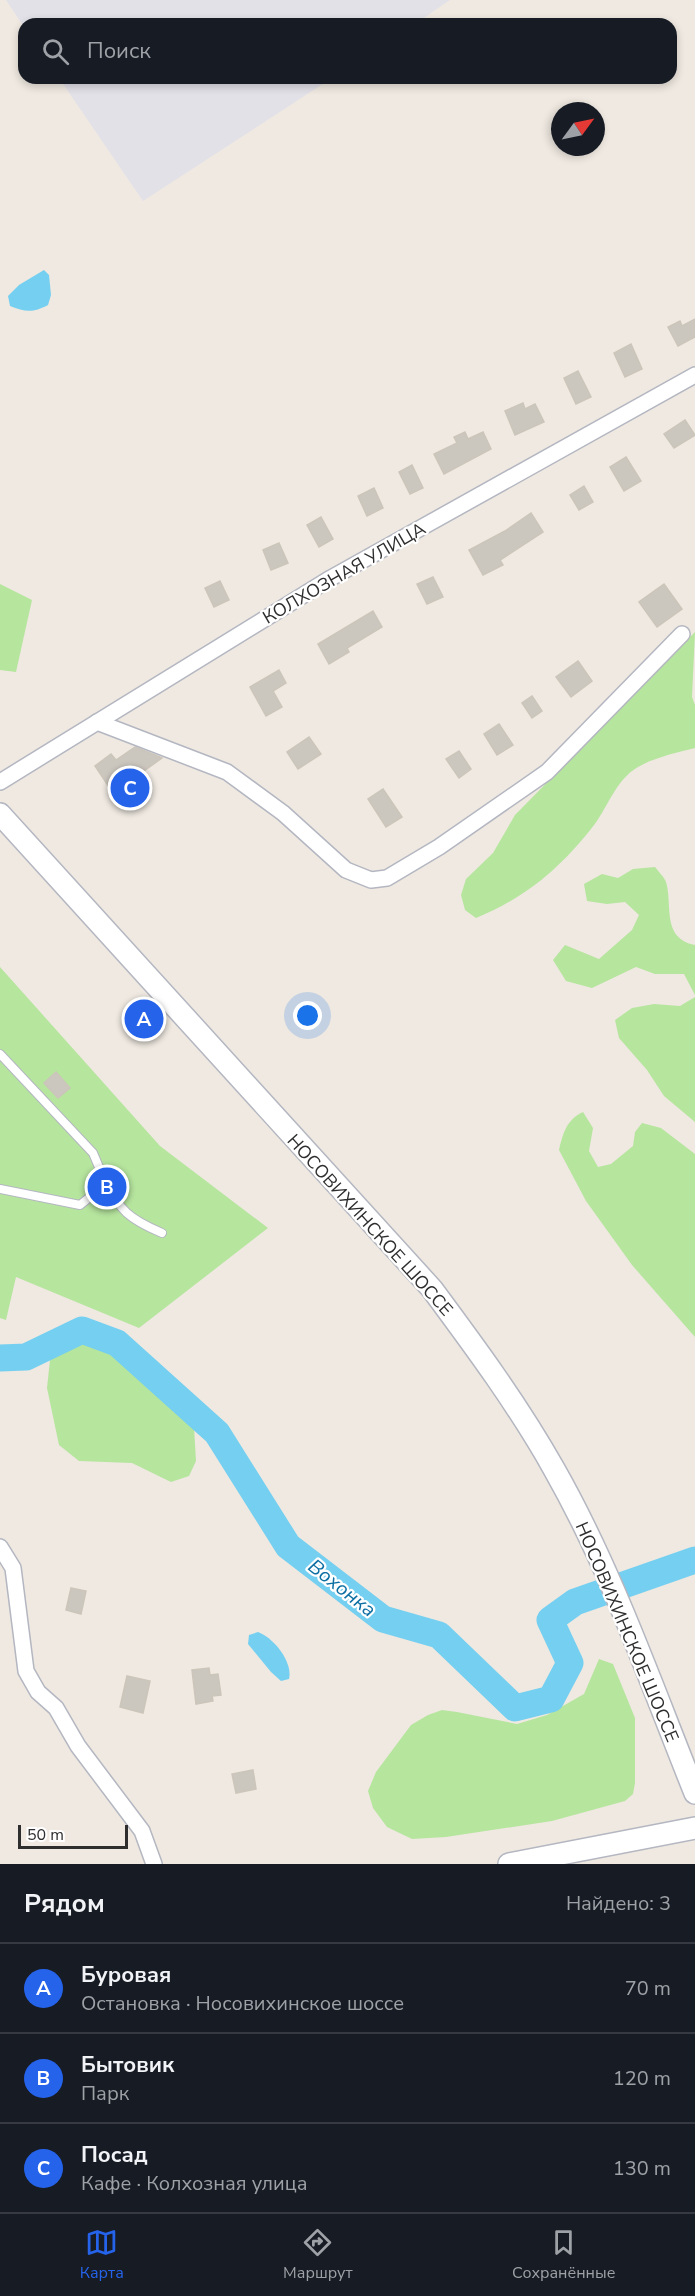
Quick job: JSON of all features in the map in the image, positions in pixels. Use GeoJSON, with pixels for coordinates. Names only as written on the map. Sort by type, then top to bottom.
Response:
{"type":"FeatureCollection","features":[{"type":"Feature","properties":{"kind":"main road","name":"НОСОВИХИНСКОЕ ШОССЕ"},"geometry":{"type":"LineString","coordinates":[[0,814],[432,1289],[501,1383],[554,1470],[594,1550],[631,1634],[695,1793]]}},
{"type":"Feature","properties":{"kind":"main road"},"geometry":{"type":"LineString","coordinates":[[509,1864],[695,1828]]}},
{"type":"Feature","properties":{"kind":"street","name":"КОЛХОЗНАЯ УЛИЦА"},"geometry":{"type":"LineString","coordinates":[[0,782],[331,578],[695,375]]}},
{"type":"Feature","properties":{"kind":"street"},"geometry":{"type":"LineString","coordinates":[[97,722],[227,772],[283,813],[346,870],[371,880],[387,878],[439,847],[547,772],[682,634]]}},
{"type":"Feature","properties":{"kind":"street"},"geometry":{"type":"LineString","coordinates":[[0,1547],[13,1568],[26,1671],[38,1692],[56,1708],[78,1746],[142,1831],[154,1864]]}},
{"type":"Feature","properties":{"kind":"lane"},"geometry":{"type":"LineString","coordinates":[[0,1054],[93,1153],[117,1204],[133,1220],[162,1233]]}},
{"type":"Feature","properties":{"kind":"lane"},"geometry":{"type":"LineString","coordinates":[[0,1188],[80,1205],[101,1188],[104,1179]]}},
{"type":"Feature","properties":{"kind":"shaded area"},"geometry":{"type":"Polygon","coordinates":[[[6,0],[450,0],[424,18],[18,18],[6,0]]]}},
{"type":"Feature","properties":{"kind":"shaded area"},"geometry":{"type":"Polygon","coordinates":[[[63,84],[323,84],[143,201],[63,84]]]}},
{"type":"Feature","properties":{"kind":"green space"},"geometry":{"type":"Polygon","coordinates":[[[0,584],[32,600],[16,672],[0,670],[0,584]]]}},
{"type":"Feature","properties":{"kind":"green space"},"geometry":{"type":"Polygon","coordinates":[[[695,632],[692,697],[695,705],[695,748],[651,761],[630,773],[617,787],[597,821],[566,858],[525,892],[476,918],[465,910],[461,895],[466,879],[493,853],[515,815],[695,632]]]}},
{"type":"Feature","properties":{"kind":"green space"},"geometry":{"type":"Polygon","coordinates":[[[655,867],[666,882],[673,928],[684,941],[695,945],[695,995],[684,974],[655,974],[636,967],[592,988],[566,981],[553,960],[565,945],[599,959],[632,930],[639,915],[625,902],[607,904],[587,901],[584,884],[602,874],[618,878],[633,869],[655,867]]]}},
{"type":"Feature","properties":{"kind":"green space"},"geometry":{"type":"Polygon","coordinates":[[[0,967],[160,1146],[268,1228],[139,1328],[16,1277],[6,1320],[0,1318],[0,967]]]}},
{"type":"Feature","properties":{"kind":"green space"},"geometry":{"type":"Polygon","coordinates":[[[695,997],[695,1122],[664,1096],[647,1070],[619,1038],[615,1020],[632,1008],[654,1004],[680,1006],[695,997]]]}},
{"type":"Feature","properties":{"kind":"green space"},"geometry":{"type":"Polygon","coordinates":[[[583,1112],[593,1128],[589,1151],[598,1167],[611,1164],[633,1146],[635,1132],[642,1123],[661,1128],[695,1154],[695,1337],[632,1265],[586,1201],[559,1150],[569,1123],[583,1112]]]}},
{"type":"Feature","properties":{"kind":"green space"},"geometry":{"type":"Polygon","coordinates":[[[86,1340],[116,1355],[194,1427],[196,1461],[189,1476],[171,1482],[132,1463],[79,1461],[59,1445],[47,1388],[50,1360],[64,1349],[86,1340]]]}},
{"type":"Feature","properties":{"kind":"green space"},"geometry":{"type":"Polygon","coordinates":[[[599,1659],[613,1664],[635,1718],[635,1783],[633,1794],[625,1801],[552,1821],[446,1837],[412,1839],[387,1827],[373,1808],[368,1791],[376,1772],[411,1725],[442,1710],[517,1724],[547,1715],[584,1694],[599,1659]]]}},
{"type":"Feature","properties":{"kind":"water"},"geometry":{"type":"Polygon","coordinates":[[[44,270],[49,275],[51,295],[48,305],[29,311],[10,306],[8,296],[19,285],[44,270]]]}},
{"type":"Feature","properties":{"kind":"water"},"geometry":{"type":"Polygon","coordinates":[[[258,1632],[270,1639],[281,1651],[288,1665],[289,1679],[281,1681],[248,1644],[249,1635],[258,1632]]]}},
{"type":"Feature","properties":{"kind":"building"},"geometry":{"type":"Polygon","coordinates":[[[695,319],[695,337],[678,346],[668,327],[680,321],[682,326],[695,319]]]}},
{"type":"Feature","properties":{"kind":"building"},"geometry":{"type":"Polygon","coordinates":[[[631,344],[642,369],[625,377],[614,353],[631,344]]]}},
{"type":"Feature","properties":{"kind":"building"},"geometry":{"type":"Polygon","coordinates":[[[578,371],[591,397],[576,404],[564,378],[578,371]]]}},
{"type":"Feature","properties":{"kind":"building"},"geometry":{"type":"Polygon","coordinates":[[[523,403],[525,409],[535,404],[544,422],[515,435],[505,411],[523,403]]]}},
{"type":"Feature","properties":{"kind":"building"},"geometry":{"type":"Polygon","coordinates":[[[685,420],[695,435],[674,448],[664,434],[685,420]]]}},
{"type":"Feature","properties":{"kind":"building"},"geometry":{"type":"Polygon","coordinates":[[[465,432],[468,439],[483,432],[491,449],[444,474],[434,454],[457,443],[454,437],[465,432]]]}},
{"type":"Feature","properties":{"kind":"building"},"geometry":{"type":"Polygon","coordinates":[[[626,457],[641,481],[624,491],[610,467],[626,457]]]}},
{"type":"Feature","properties":{"kind":"building"},"geometry":{"type":"Polygon","coordinates":[[[412,465],[423,488],[410,494],[399,472],[412,465]]]}},
{"type":"Feature","properties":{"kind":"building"},"geometry":{"type":"Polygon","coordinates":[[[584,486],[593,502],[579,510],[570,495],[584,486]]]}},
{"type":"Feature","properties":{"kind":"building"},"geometry":{"type":"Polygon","coordinates":[[[374,488],[383,508],[367,516],[358,496],[374,488]]]}},
{"type":"Feature","properties":{"kind":"building"},"geometry":{"type":"Polygon","coordinates":[[[531,513],[543,532],[500,560],[503,565],[483,575],[469,550],[505,531],[531,513]]]}},
{"type":"Feature","properties":{"kind":"building"},"geometry":{"type":"Polygon","coordinates":[[[321,517],[333,539],[319,547],[307,525],[321,517]]]}},
{"type":"Feature","properties":{"kind":"building"},"geometry":{"type":"Polygon","coordinates":[[[279,543],[288,563],[271,570],[263,550],[279,543]]]}},
{"type":"Feature","properties":{"kind":"building"},"geometry":{"type":"Polygon","coordinates":[[[433,577],[443,597],[427,604],[417,584],[433,577]]]}},
{"type":"Feature","properties":{"kind":"building"},"geometry":{"type":"Polygon","coordinates":[[[220,581],[229,600],[214,607],[205,588],[220,581]]]}},
{"type":"Feature","properties":{"kind":"building"},"geometry":{"type":"Polygon","coordinates":[[[664,584],[682,609],[657,627],[639,602],[664,584]]]}},
{"type":"Feature","properties":{"kind":"building"},"geometry":{"type":"Polygon","coordinates":[[[373,611],[382,627],[347,648],[349,652],[329,664],[318,644],[373,611]]]}},
{"type":"Feature","properties":{"kind":"building"},"geometry":{"type":"Polygon","coordinates":[[[578,661],[592,681],[571,697],[556,677],[578,661]]]}},
{"type":"Feature","properties":{"kind":"building"},"geometry":{"type":"Polygon","coordinates":[[[279,670],[286,683],[273,691],[282,707],[266,716],[250,687],[279,670]]]}},
{"type":"Feature","properties":{"kind":"building"},"geometry":{"type":"Polygon","coordinates":[[[532,696],[542,711],[532,718],[522,703],[532,696]]]}},
{"type":"Feature","properties":{"kind":"building"},"geometry":{"type":"Polygon","coordinates":[[[499,724],[513,745],[497,755],[484,734],[499,724]]]}},
{"type":"Feature","properties":{"kind":"building"},"geometry":{"type":"Polygon","coordinates":[[[309,737],[321,754],[298,769],[287,752],[309,737]]]}},
{"type":"Feature","properties":{"kind":"building"},"geometry":{"type":"Polygon","coordinates":[[[135,747],[162,758],[113,793],[95,766],[111,754],[116,760],[135,747]]]}},
{"type":"Feature","properties":{"kind":"building"},"geometry":{"type":"Polygon","coordinates":[[[459,751],[471,769],[459,778],[446,759],[459,751]]]}},
{"type":"Feature","properties":{"kind":"building"},"geometry":{"type":"Polygon","coordinates":[[[383,789],[402,817],[386,827],[368,799],[383,789]]]}},
{"type":"Feature","properties":{"kind":"building"},"geometry":{"type":"Polygon","coordinates":[[[56,1072],[70,1088],[58,1098],[44,1083],[56,1072]]]}},
{"type":"Feature","properties":{"kind":"building"},"geometry":{"type":"Polygon","coordinates":[[[71,1588],[86,1591],[81,1614],[66,1610],[71,1588]]]}},
{"type":"Feature","properties":{"kind":"building"},"geometry":{"type":"Polygon","coordinates":[[[209,1668],[210,1675],[218,1674],[221,1695],[212,1696],[213,1701],[196,1704],[192,1670],[209,1668]]]}},
{"type":"Feature","properties":{"kind":"building"},"geometry":{"type":"Polygon","coordinates":[[[127,1676],[150,1681],[143,1713],[120,1707],[127,1676]]]}},
{"type":"Feature","properties":{"kind":"building"},"geometry":{"type":"Polygon","coordinates":[[[253,1770],[256,1789],[236,1793],[232,1774],[253,1770]]]}},
{"type":"Feature","properties":{"kind":"waterway","name":"Вохонка"},"geometry":{"type":"LineString","coordinates":[[0,1358],[26,1357],[82,1330],[117,1343],[217,1433],[288,1546],[383,1619],[439,1635],[515,1708],[551,1699],[570,1663],[550,1620],[575,1602],[695,1560]]}},
{"type":"Feature","properties":{"kind":"place","name":"Посад"},"geometry":{"type":"Point","coordinates":[130,788]}},
{"type":"Feature","properties":{"kind":"place","name":"Буровая"},"geometry":{"type":"Point","coordinates":[144,1019]}},
{"type":"Feature","properties":{"kind":"place","name":"Бытовик"},"geometry":{"type":"Point","coordinates":[107,1187]}}]}
